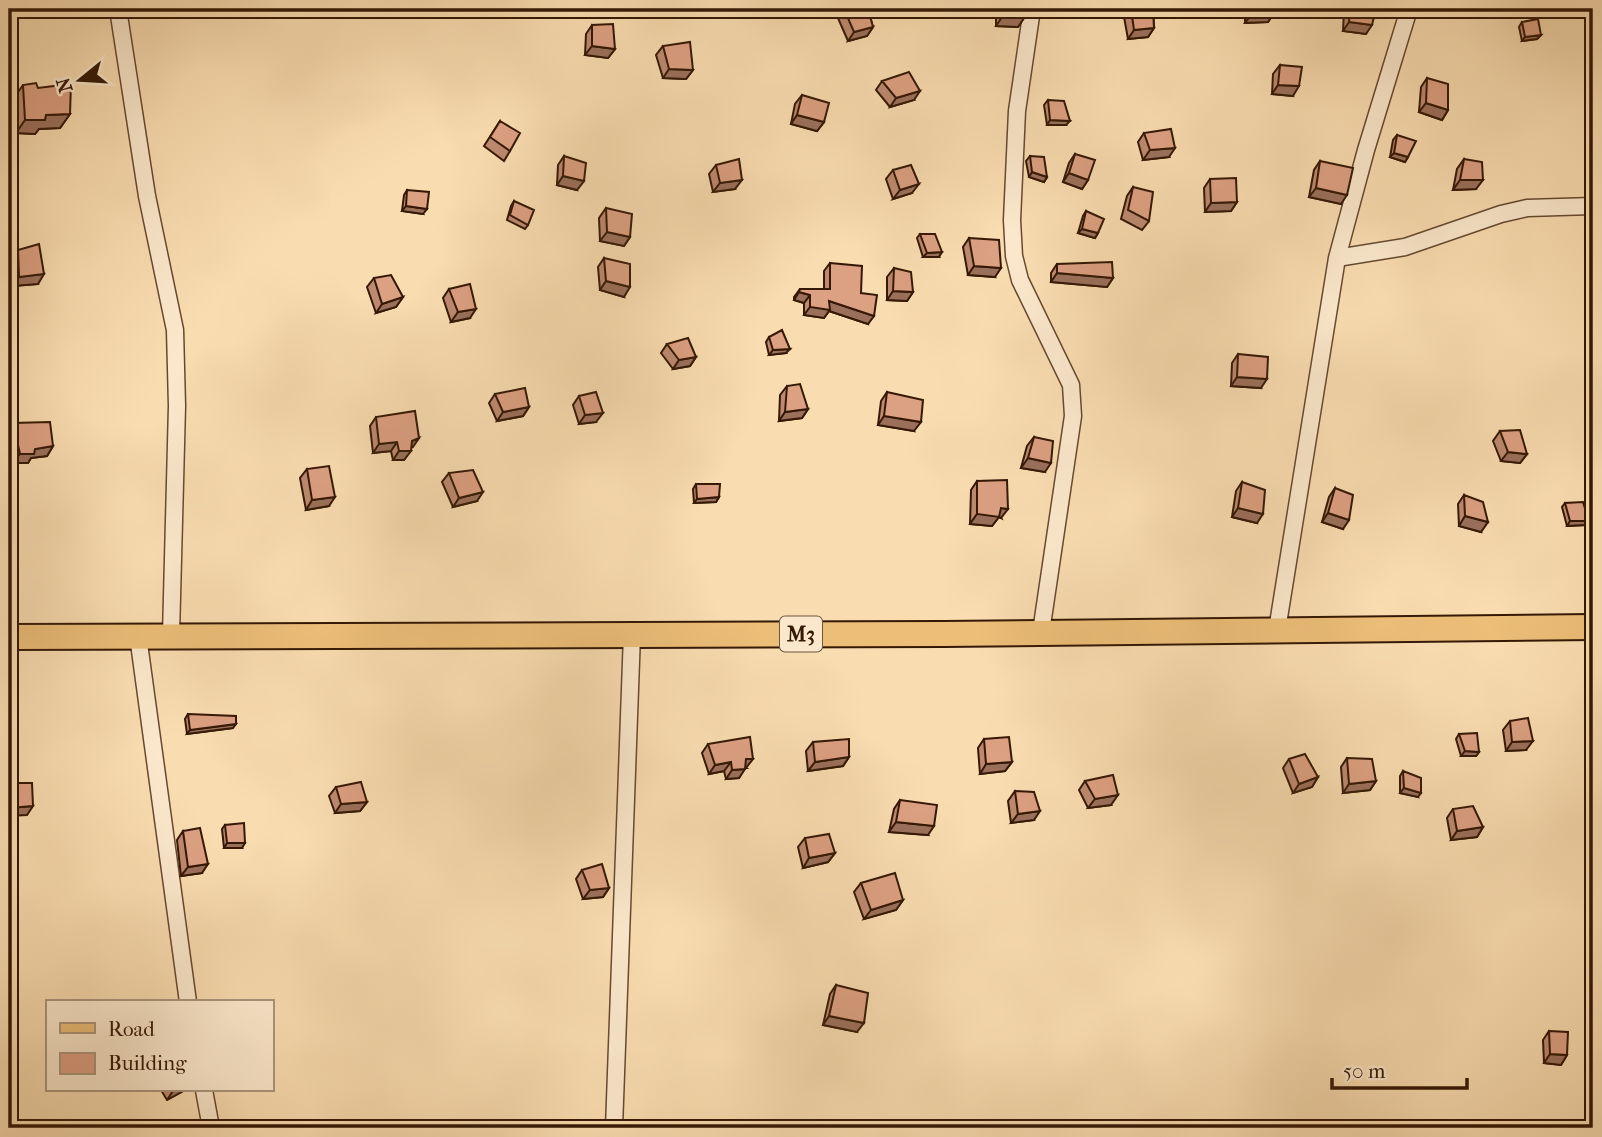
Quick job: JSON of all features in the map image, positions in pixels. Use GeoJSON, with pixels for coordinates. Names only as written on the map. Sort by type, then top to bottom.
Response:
{"type":"FeatureCollection","features":[{"type":"Feature","properties":{"kind":"main road","name":"M3"},"geometry":{"type":"LineString","coordinates":[[9,636],[1041,632],[1593,626]]}},
{"type":"Feature","properties":{"kind":"street"},"geometry":{"type":"LineString","coordinates":[[118,9],[147,196],[175,330],[177,406],[171,635]]}},
{"type":"Feature","properties":{"kind":"street"},"geometry":{"type":"LineString","coordinates":[[1032,9],[1017,111],[1012,220],[1014,256],[1020,280],[1071,386],[1073,416],[1041,632]]}},
{"type":"Feature","properties":{"kind":"street"},"geometry":{"type":"LineString","coordinates":[[1277,630],[1337,258],[1366,150],[1409,9]]}},
{"type":"Feature","properties":{"kind":"street"},"geometry":{"type":"LineString","coordinates":[[1337,258],[1405,247],[1501,214],[1527,208],[1593,206]]}},
{"type":"Feature","properties":{"kind":"street"},"geometry":{"type":"LineString","coordinates":[[614,1128],[632,634]]}},
{"type":"Feature","properties":{"kind":"street"},"geometry":{"type":"LineString","coordinates":[[138,636],[188,1000]]}},
{"type":"Feature","properties":{"kind":"street"},"geometry":{"type":"LineString","coordinates":[[204,1092],[211,1128]]}},
{"type":"Feature","properties":{"kind":"building"},"geometry":{"type":"Polygon","coordinates":[[[844,9],[868,9],[873,27],[854,32],[844,9]]]}},
{"type":"Feature","properties":{"kind":"building"},"geometry":{"type":"Polygon","coordinates":[[[1002,9],[1025,9],[1024,18],[1002,17],[1002,9]]]}},
{"type":"Feature","properties":{"kind":"building"},"geometry":{"type":"Polygon","coordinates":[[[1131,9],[1153,9],[1154,28],[1134,30],[1131,9]]]}},
{"type":"Feature","properties":{"kind":"building"},"geometry":{"type":"Polygon","coordinates":[[[1252,9],[1274,9],[1274,13],[1252,14],[1252,9]]]}},
{"type":"Feature","properties":{"kind":"building"},"geometry":{"type":"Polygon","coordinates":[[[1350,9],[1376,9],[1372,25],[1349,22],[1350,9]]]}},
{"type":"Feature","properties":{"kind":"building"},"geometry":{"type":"Polygon","coordinates":[[[1538,19],[1541,35],[1525,37],[1522,22],[1538,19]]]}},
{"type":"Feature","properties":{"kind":"building"},"geometry":{"type":"Polygon","coordinates":[[[613,24],[615,49],[592,46],[592,25],[613,24]]]}},
{"type":"Feature","properties":{"kind":"building"},"geometry":{"type":"Polygon","coordinates":[[[690,42],[693,70],[669,69],[663,46],[690,42]]]}},
{"type":"Feature","properties":{"kind":"building"},"geometry":{"type":"Polygon","coordinates":[[[1280,65],[1302,67],[1299,86],[1278,85],[1280,65]]]}},
{"type":"Feature","properties":{"kind":"building"},"geometry":{"type":"Polygon","coordinates":[[[909,72],[920,91],[896,98],[882,81],[909,72]]]}},
{"type":"Feature","properties":{"kind":"building"},"geometry":{"type":"Polygon","coordinates":[[[1427,78],[1448,84],[1448,110],[1426,103],[1427,78]]]}},
{"type":"Feature","properties":{"kind":"building"},"geometry":{"type":"Polygon","coordinates":[[[36,83],[38,88],[71,84],[70,114],[46,115],[45,120],[25,120],[23,85],[36,83]]]}},
{"type":"Feature","properties":{"kind":"building"},"geometry":{"type":"Polygon","coordinates":[[[802,95],[829,103],[824,122],[797,115],[802,95]]]}},
{"type":"Feature","properties":{"kind":"building"},"geometry":{"type":"Polygon","coordinates":[[[1048,100],[1064,101],[1070,121],[1050,120],[1048,100]]]}},
{"type":"Feature","properties":{"kind":"building"},"geometry":{"type":"Polygon","coordinates":[[[500,121],[520,133],[510,151],[490,137],[500,121]]]}},
{"type":"Feature","properties":{"kind":"building"},"geometry":{"type":"Polygon","coordinates":[[[1171,129],[1175,148],[1150,150],[1144,133],[1171,129]]]}},
{"type":"Feature","properties":{"kind":"building"},"geometry":{"type":"Polygon","coordinates":[[[1397,135],[1416,141],[1408,157],[1394,153],[1397,135]]]}},
{"type":"Feature","properties":{"kind":"building"},"geometry":{"type":"Polygon","coordinates":[[[1075,154],[1095,160],[1088,180],[1069,173],[1075,154]]]}},
{"type":"Feature","properties":{"kind":"building"},"geometry":{"type":"Polygon","coordinates":[[[564,156],[586,163],[584,181],[563,176],[564,156]]]}},
{"type":"Feature","properties":{"kind":"building"},"geometry":{"type":"Polygon","coordinates":[[[1030,156],[1044,157],[1047,177],[1032,172],[1030,156]]]}},
{"type":"Feature","properties":{"kind":"building"},"geometry":{"type":"Polygon","coordinates":[[[739,159],[742,180],[720,183],[716,165],[739,159]]]}},
{"type":"Feature","properties":{"kind":"building"},"geometry":{"type":"Polygon","coordinates":[[[1464,159],[1482,162],[1483,180],[1460,180],[1464,159]]]}},
{"type":"Feature","properties":{"kind":"building"},"geometry":{"type":"Polygon","coordinates":[[[1320,161],[1353,168],[1347,195],[1316,188],[1320,161]]]}},
{"type":"Feature","properties":{"kind":"building"},"geometry":{"type":"Polygon","coordinates":[[[911,165],[919,184],[900,190],[893,170],[911,165]]]}},
{"type":"Feature","properties":{"kind":"building"},"geometry":{"type":"Polygon","coordinates":[[[1236,178],[1237,202],[1211,203],[1210,179],[1236,178]]]}},
{"type":"Feature","properties":{"kind":"building"},"geometry":{"type":"Polygon","coordinates":[[[1133,187],[1153,192],[1149,221],[1128,210],[1133,187]]]}},
{"type":"Feature","properties":{"kind":"building"},"geometry":{"type":"Polygon","coordinates":[[[407,190],[429,192],[427,209],[406,206],[407,190]]]}},
{"type":"Feature","properties":{"kind":"building"},"geometry":{"type":"Polygon","coordinates":[[[514,201],[534,210],[528,225],[510,215],[514,201]]]}},
{"type":"Feature","properties":{"kind":"building"},"geometry":{"type":"Polygon","coordinates":[[[606,208],[632,214],[630,237],[607,232],[606,208]]]}},
{"type":"Feature","properties":{"kind":"building"},"geometry":{"type":"Polygon","coordinates":[[[1086,211],[1104,219],[1098,233],[1082,229],[1086,211]]]}},
{"type":"Feature","properties":{"kind":"building"},"geometry":{"type":"Polygon","coordinates":[[[920,234],[935,234],[942,252],[927,253],[920,234]]]}},
{"type":"Feature","properties":{"kind":"building"},"geometry":{"type":"Polygon","coordinates":[[[969,238],[999,240],[1001,268],[974,266],[969,238]]]}},
{"type":"Feature","properties":{"kind":"building"},"geometry":{"type":"Polygon","coordinates":[[[39,244],[44,274],[19,277],[18,250],[39,244]]]}},
{"type":"Feature","properties":{"kind":"building"},"geometry":{"type":"Polygon","coordinates":[[[604,258],[630,264],[630,287],[606,281],[604,258]]]}},
{"type":"Feature","properties":{"kind":"building"},"geometry":{"type":"Polygon","coordinates":[[[1112,262],[1113,278],[1057,273],[1057,264],[1112,262]]]}},
{"type":"Feature","properties":{"kind":"building"},"geometry":{"type":"Polygon","coordinates":[[[830,263],[862,266],[861,293],[877,295],[874,316],[829,301],[830,310],[810,307],[810,295],[799,292],[800,289],[830,289],[830,263]]]}},
{"type":"Feature","properties":{"kind":"building"},"geometry":{"type":"Polygon","coordinates":[[[894,268],[911,272],[913,292],[893,291],[894,268]]]}},
{"type":"Feature","properties":{"kind":"building"},"geometry":{"type":"Polygon","coordinates":[[[391,275],[403,297],[382,304],[374,278],[391,275]]]}},
{"type":"Feature","properties":{"kind":"building"},"geometry":{"type":"Polygon","coordinates":[[[470,284],[476,309],[458,312],[449,289],[470,284]]]}},
{"type":"Feature","properties":{"kind":"building"},"geometry":{"type":"Polygon","coordinates":[[[782,330],[790,349],[773,350],[769,337],[782,330]]]}},
{"type":"Feature","properties":{"kind":"building"},"geometry":{"type":"Polygon","coordinates":[[[688,338],[696,357],[679,360],[667,344],[688,338]]]}},
{"type":"Feature","properties":{"kind":"building"},"geometry":{"type":"Polygon","coordinates":[[[1238,354],[1268,357],[1267,379],[1237,377],[1238,354]]]}},
{"type":"Feature","properties":{"kind":"building"},"geometry":{"type":"Polygon","coordinates":[[[800,384],[808,409],[785,412],[787,386],[800,384]]]}},
{"type":"Feature","properties":{"kind":"building"},"geometry":{"type":"Polygon","coordinates":[[[525,388],[529,407],[503,412],[495,394],[525,388]]]}},
{"type":"Feature","properties":{"kind":"building"},"geometry":{"type":"Polygon","coordinates":[[[596,392],[603,413],[585,415],[579,396],[596,392]]]}},
{"type":"Feature","properties":{"kind":"building"},"geometry":{"type":"Polygon","coordinates":[[[887,392],[923,400],[921,422],[884,416],[887,392]]]}},
{"type":"Feature","properties":{"kind":"building"},"geometry":{"type":"Polygon","coordinates":[[[415,411],[419,438],[412,441],[411,451],[399,451],[397,442],[379,444],[376,417],[415,411]]]}},
{"type":"Feature","properties":{"kind":"building"},"geometry":{"type":"Polygon","coordinates":[[[50,422],[53,446],[35,449],[34,454],[20,454],[13,423],[50,422]]]}},
{"type":"Feature","properties":{"kind":"building"},"geometry":{"type":"Polygon","coordinates":[[[1520,430],[1527,454],[1508,452],[1500,431],[1520,430]]]}},
{"type":"Feature","properties":{"kind":"building"},"geometry":{"type":"Polygon","coordinates":[[[1034,437],[1053,441],[1051,463],[1028,458],[1034,437]]]}},
{"type":"Feature","properties":{"kind":"building"},"geometry":{"type":"Polygon","coordinates":[[[329,466],[335,497],[312,500],[307,469],[329,466]]]}},
{"type":"Feature","properties":{"kind":"building"},"geometry":{"type":"Polygon","coordinates":[[[473,470],[483,492],[459,498],[449,473],[473,470]]]}},
{"type":"Feature","properties":{"kind":"building"},"geometry":{"type":"Polygon","coordinates":[[[1007,480],[1008,509],[1001,508],[999,517],[977,514],[977,481],[1007,480]]]}},
{"type":"Feature","properties":{"kind":"building"},"geometry":{"type":"Polygon","coordinates":[[[1242,482],[1265,490],[1263,514],[1238,508],[1242,482]]]}},
{"type":"Feature","properties":{"kind":"building"},"geometry":{"type":"Polygon","coordinates":[[[696,484],[720,484],[719,497],[697,499],[696,484]]]}},
{"type":"Feature","properties":{"kind":"building"},"geometry":{"type":"Polygon","coordinates":[[[1335,488],[1353,495],[1349,520],[1328,513],[1335,488]]]}},
{"type":"Feature","properties":{"kind":"building"},"geometry":{"type":"Polygon","coordinates":[[[1464,495],[1483,502],[1488,522],[1465,516],[1464,495]]]}},
{"type":"Feature","properties":{"kind":"building"},"geometry":{"type":"Polygon","coordinates":[[[1583,502],[1589,521],[1570,521],[1565,503],[1583,502]]]}},
{"type":"Feature","properties":{"kind":"building"},"geometry":{"type":"Polygon","coordinates":[[[188,714],[236,716],[236,724],[190,730],[188,714]]]}},
{"type":"Feature","properties":{"kind":"building"},"geometry":{"type":"Polygon","coordinates":[[[1528,718],[1533,741],[1512,742],[1510,721],[1528,718]]]}},
{"type":"Feature","properties":{"kind":"building"},"geometry":{"type":"Polygon","coordinates":[[[1477,733],[1479,752],[1465,751],[1459,734],[1477,733]]]}},
{"type":"Feature","properties":{"kind":"building"},"geometry":{"type":"Polygon","coordinates":[[[750,737],[753,759],[746,759],[745,769],[732,770],[731,762],[715,765],[708,744],[750,737]]]}},
{"type":"Feature","properties":{"kind":"building"},"geometry":{"type":"Polygon","coordinates":[[[1009,737],[1012,762],[986,764],[984,739],[1009,737]]]}},
{"type":"Feature","properties":{"kind":"building"},"geometry":{"type":"Polygon","coordinates":[[[849,739],[849,757],[815,762],[813,742],[849,739]]]}},
{"type":"Feature","properties":{"kind":"building"},"geometry":{"type":"Polygon","coordinates":[[[1305,754],[1318,777],[1299,784],[1289,759],[1305,754]]]}},
{"type":"Feature","properties":{"kind":"building"},"geometry":{"type":"Polygon","coordinates":[[[1347,758],[1372,759],[1376,781],[1349,784],[1347,758]]]}},
{"type":"Feature","properties":{"kind":"building"},"geometry":{"type":"Polygon","coordinates":[[[1403,771],[1421,778],[1421,793],[1404,788],[1403,771]]]}},
{"type":"Feature","properties":{"kind":"building"},"geometry":{"type":"Polygon","coordinates":[[[1113,775],[1118,795],[1095,799],[1085,781],[1113,775]]]}},
{"type":"Feature","properties":{"kind":"building"},"geometry":{"type":"Polygon","coordinates":[[[361,782],[367,802],[341,804],[336,787],[361,782]]]}},
{"type":"Feature","properties":{"kind":"building"},"geometry":{"type":"Polygon","coordinates":[[[9,783],[32,783],[33,806],[9,808],[9,783]]]}},
{"type":"Feature","properties":{"kind":"building"},"geometry":{"type":"Polygon","coordinates":[[[1015,791],[1034,792],[1040,811],[1018,814],[1015,791]]]}},
{"type":"Feature","properties":{"kind":"building"},"geometry":{"type":"Polygon","coordinates":[[[900,800],[937,805],[934,826],[896,822],[900,800]]]}},
{"type":"Feature","properties":{"kind":"building"},"geometry":{"type":"Polygon","coordinates":[[[1473,806],[1483,827],[1457,831],[1453,809],[1473,806]]]}},
{"type":"Feature","properties":{"kind":"building"},"geometry":{"type":"Polygon","coordinates":[[[244,823],[245,843],[227,843],[225,825],[244,823]]]}},
{"type":"Feature","properties":{"kind":"building"},"geometry":{"type":"Polygon","coordinates":[[[200,828],[208,864],[188,867],[183,831],[200,828]]]}},
{"type":"Feature","properties":{"kind":"building"},"geometry":{"type":"Polygon","coordinates":[[[829,834],[835,853],[809,858],[805,838],[829,834]]]}},
{"type":"Feature","properties":{"kind":"building"},"geometry":{"type":"Polygon","coordinates":[[[602,864],[609,888],[590,890],[582,870],[602,864]]]}},
{"type":"Feature","properties":{"kind":"building"},"geometry":{"type":"Polygon","coordinates":[[[895,873],[903,900],[871,910],[861,883],[895,873]]]}},
{"type":"Feature","properties":{"kind":"building"},"geometry":{"type":"Polygon","coordinates":[[[836,985],[868,993],[864,1023],[829,1016],[836,985]]]}},
{"type":"Feature","properties":{"kind":"building"},"geometry":{"type":"Polygon","coordinates":[[[1549,1031],[1568,1032],[1567,1055],[1550,1054],[1549,1031]]]}}]}
